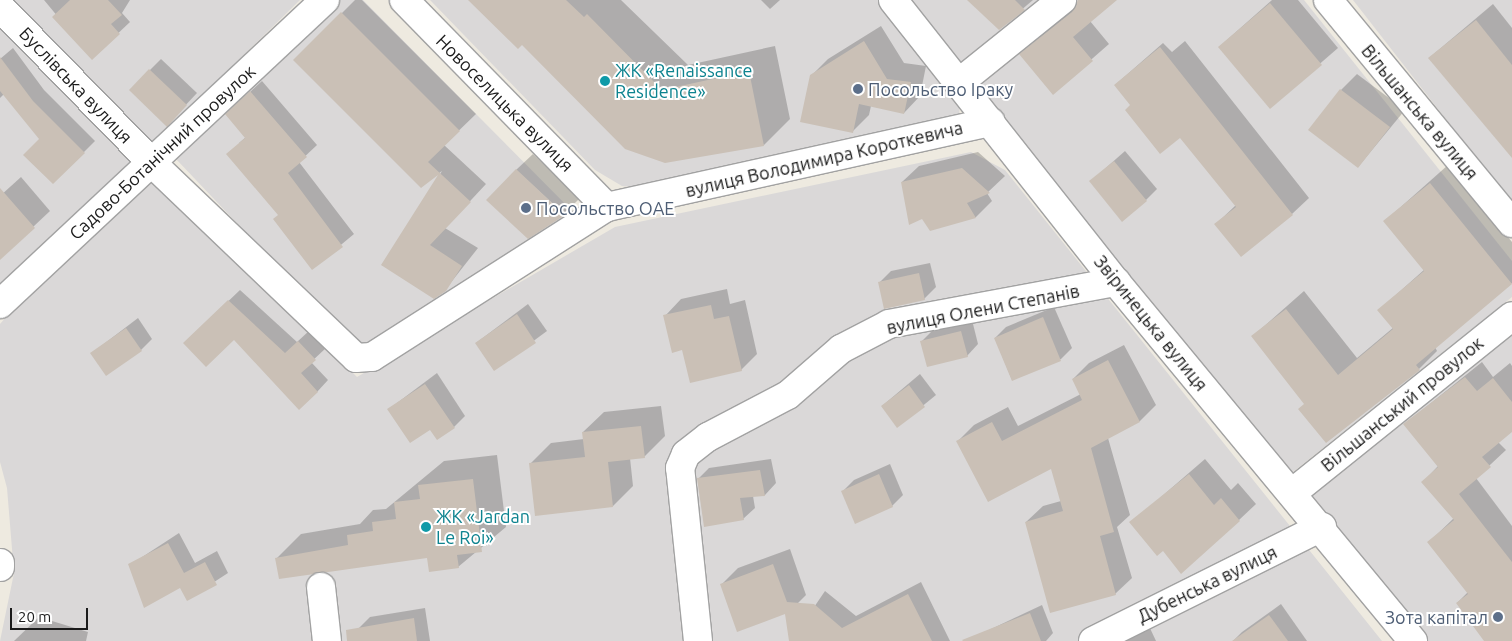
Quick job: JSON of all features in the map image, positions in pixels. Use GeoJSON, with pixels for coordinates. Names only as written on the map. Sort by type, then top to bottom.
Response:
{"type":"FeatureCollection","features":[{"type":"Feature","properties":{"kind":"street","name":"Садово-Ботанічний провулок"},"geometry":{"type":"LineString","coordinates":[[0,304],[325,0]]}},
{"type":"Feature","properties":{"kind":"street","name":"Новоселицька вулиця"},"geometry":{"type":"LineString","coordinates":[[404,0],[607,207]]}},
{"type":"Feature","properties":{"kind":"street","name":"Звіринецька вулиця"},"geometry":{"type":"LineString","coordinates":[[893,0],[960,82],[1116,282],[1322,527],[1413,641]]}},
{"type":"Feature","properties":{"kind":"street"},"geometry":{"type":"LineString","coordinates":[[960,82],[1062,0]]}},
{"type":"Feature","properties":{"kind":"street","name":"Вільшанська вулиця"},"geometry":{"type":"LineString","coordinates":[[1328,0],[1512,223]]}},
{"type":"Feature","properties":{"kind":"street","name":"Буслівська вулиця"},"geometry":{"type":"LineString","coordinates":[[0,6],[152,163]]}},
{"type":"Feature","properties":{"kind":"street","name":"вулиця Володимира Короткевича"},"geometry":{"type":"LineString","coordinates":[[152,163],[343,350],[364,359],[607,207],[991,122]]}},
{"type":"Feature","properties":{"kind":"street","name":"вулиця Олени Степанів"},"geometry":{"type":"LineString","coordinates":[[698,641],[680,468],[686,454],[708,437],[788,394],[841,349],[889,324],[1116,282]]}},
{"type":"Feature","properties":{"kind":"street","name":"Вільшанський провулок"},"geometry":{"type":"LineString","coordinates":[[1292,493],[1512,316]]}},
{"type":"Feature","properties":{"kind":"street","name":"Дубенська вулиця"},"geometry":{"type":"LineString","coordinates":[[1093,641],[1322,527]]}},
{"type":"Feature","properties":{"kind":"street"},"geometry":{"type":"LineString","coordinates":[[321,587],[327,641]]}},
{"type":"Feature","properties":{"kind":"shaded area"},"geometry":{"type":"Polygon","coordinates":[[[11,0],[300,0],[154,143],[11,0]]]}},
{"type":"Feature","properties":{"kind":"shaded area"},"geometry":{"type":"Polygon","coordinates":[[[339,0],[363,0],[586,225],[359,352],[176,159],[339,0]]]}},
{"type":"Feature","properties":{"kind":"shaded area"},"geometry":{"type":"Polygon","coordinates":[[[430,0],[879,0],[960,98],[959,119],[657,190],[622,186],[595,170],[430,0]]]}},
{"type":"Feature","properties":{"kind":"shaded area"},"geometry":{"type":"Polygon","coordinates":[[[906,0],[1304,0],[1512,261],[1512,297],[1288,476],[906,0]]]}},
{"type":"Feature","properties":{"kind":"shaded area"},"geometry":{"type":"Polygon","coordinates":[[[1353,0],[1512,0],[1512,204],[1353,0]]]}},
{"type":"Feature","properties":{"kind":"shaded area"},"geometry":{"type":"Polygon","coordinates":[[[0,29],[133,164],[0,286],[0,29]]]}},
{"type":"Feature","properties":{"kind":"shaded area"},"geometry":{"type":"Polygon","coordinates":[[[971,152],[1005,170],[1382,641],[0,641],[14,573],[7,488],[0,462],[0,324],[29,291],[156,178],[357,377],[615,227],[971,152]]]}},
{"type":"Feature","properties":{"kind":"shaded area"},"geometry":{"type":"Polygon","coordinates":[[[1512,332],[1512,641],[1425,641],[1305,493],[1512,332]]]}},
{"type":"Feature","properties":{"kind":"building"},"geometry":{"type":"Polygon","coordinates":[[[70,0],[108,0],[122,15],[111,24],[120,34],[92,60],[52,17],[70,0]]]}},
{"type":"Feature","properties":{"kind":"building","name":"ЖК «Renaissance Residence»"},"geometry":{"type":"Polygon","coordinates":[[[468,0],[566,0],[584,17],[587,14],[662,90],[749,71],[764,146],[665,163],[625,149],[522,45],[518,49],[468,0]]]}},
{"type":"Feature","properties":{"kind":"building"},"geometry":{"type":"Polygon","coordinates":[[[967,0],[1015,0],[1025,10],[999,30],[967,0]]]}},
{"type":"Feature","properties":{"kind":"building"},"geometry":{"type":"Polygon","coordinates":[[[1078,0],[1117,0],[1073,37],[1093,61],[1053,95],[1019,54],[1072,12],[1078,0]]]}},
{"type":"Feature","properties":{"kind":"building"},"geometry":{"type":"Polygon","coordinates":[[[1270,3],[1322,65],[1270,109],[1218,47],[1270,3]]]}},
{"type":"Feature","properties":{"kind":"building"},"geometry":{"type":"Polygon","coordinates":[[[341,12],[460,131],[428,162],[471,202],[430,245],[462,266],[446,291],[434,299],[381,265],[438,175],[421,188],[293,60],[341,12]]]}},
{"type":"Feature","properties":{"kind":"building"},"geometry":{"type":"Polygon","coordinates":[[[1476,20],[1512,65],[1512,158],[1428,58],[1476,20]]]}},
{"type":"Feature","properties":{"kind":"building","name":"Посольство Іраку"},"geometry":{"type":"Polygon","coordinates":[[[864,41],[887,79],[911,82],[904,114],[859,104],[853,133],[800,122],[810,75],[864,41]]]}},
{"type":"Feature","properties":{"kind":"building"},"geometry":{"type":"Polygon","coordinates":[[[1160,47],[1293,215],[1241,257],[1214,224],[1236,207],[1180,138],[1160,154],[1125,110],[1130,105],[1114,85],[1160,47]]]}},
{"type":"Feature","properties":{"kind":"building"},"geometry":{"type":"Polygon","coordinates":[[[0,57],[33,101],[85,153],[53,184],[23,155],[39,139],[0,91],[0,57]]]}},
{"type":"Feature","properties":{"kind":"building"},"geometry":{"type":"Polygon","coordinates":[[[149,69],[187,105],[167,127],[129,90],[149,69]]]}},
{"type":"Feature","properties":{"kind":"building"},"geometry":{"type":"Polygon","coordinates":[[[1340,89],[1390,127],[1358,168],[1308,130],[1340,89]]]}},
{"type":"Feature","properties":{"kind":"building"},"geometry":{"type":"Polygon","coordinates":[[[250,91],[307,157],[288,173],[343,247],[312,270],[273,219],[278,215],[226,154],[245,138],[225,114],[250,91]]]}},
{"type":"Feature","properties":{"kind":"building"},"geometry":{"type":"Polygon","coordinates":[[[1114,161],[1147,201],[1122,222],[1089,181],[1114,161]]]}},
{"type":"Feature","properties":{"kind":"building"},"geometry":{"type":"Polygon","coordinates":[[[962,168],[990,193],[967,203],[976,218],[930,231],[922,219],[909,225],[901,182],[962,168]]]}},
{"type":"Feature","properties":{"kind":"building","name":"Посольство ОАЕ"},"geometry":{"type":"Polygon","coordinates":[[[516,169],[565,215],[528,239],[486,200],[516,169]]]}},
{"type":"Feature","properties":{"kind":"building"},"geometry":{"type":"Polygon","coordinates":[[[1430,183],[1512,284],[1416,365],[1420,370],[1326,443],[1298,409],[1304,404],[1251,336],[1286,309],[1338,375],[1393,329],[1377,310],[1424,271],[1383,221],[1430,183]]]}},
{"type":"Feature","properties":{"kind":"building"},"geometry":{"type":"Polygon","coordinates":[[[0,188],[35,228],[0,260],[0,188]]]}},
{"type":"Feature","properties":{"kind":"building"},"geometry":{"type":"Polygon","coordinates":[[[919,273],[925,300],[884,309],[878,282],[919,273]]]}},
{"type":"Feature","properties":{"kind":"building"},"geometry":{"type":"Polygon","coordinates":[[[228,300],[285,353],[298,341],[316,360],[301,373],[318,392],[299,410],[234,340],[206,367],[183,343],[228,300]]]}},
{"type":"Feature","properties":{"kind":"building"},"geometry":{"type":"Polygon","coordinates":[[[711,305],[714,319],[729,316],[742,371],[690,383],[682,350],[672,353],[663,315],[711,305]]]}},
{"type":"Feature","properties":{"kind":"building"},"geometry":{"type":"Polygon","coordinates":[[[517,314],[536,343],[494,371],[475,343],[517,314]]]}},
{"type":"Feature","properties":{"kind":"building"},"geometry":{"type":"Polygon","coordinates":[[[1043,317],[1061,361],[1012,381],[994,338],[1043,317]]]}},
{"type":"Feature","properties":{"kind":"building"},"geometry":{"type":"Polygon","coordinates":[[[126,328],[142,351],[106,376],[90,353],[126,328]]]}},
{"type":"Feature","properties":{"kind":"building"},"geometry":{"type":"Polygon","coordinates":[[[961,331],[968,357],[927,367],[920,341],[961,331]]]}},
{"type":"Feature","properties":{"kind":"building"},"geometry":{"type":"Polygon","coordinates":[[[1108,360],[1140,422],[1091,448],[1114,532],[1100,536],[1116,595],[1050,613],[1025,522],[1063,511],[1051,469],[988,502],[956,441],[992,422],[1002,441],[1082,400],[1072,379],[1108,360]]]}},
{"type":"Feature","properties":{"kind":"building"},"geometry":{"type":"Polygon","coordinates":[[[1465,377],[1477,391],[1493,378],[1512,402],[1512,432],[1482,457],[1491,467],[1459,494],[1512,562],[1512,641],[1484,641],[1456,603],[1468,594],[1427,542],[1454,520],[1421,482],[1438,467],[1403,424],[1465,377]]]}},
{"type":"Feature","properties":{"kind":"building"},"geometry":{"type":"Polygon","coordinates":[[[425,384],[455,428],[437,440],[430,430],[410,443],[387,409],[425,384]]]}},
{"type":"Feature","properties":{"kind":"building"},"geometry":{"type":"Polygon","coordinates":[[[909,385],[925,407],[897,428],[881,406],[909,385]]]}},
{"type":"Feature","properties":{"kind":"building"},"geometry":{"type":"Polygon","coordinates":[[[641,426],[645,458],[608,462],[613,507],[535,516],[529,463],[585,457],[582,432],[641,426]]]}},
{"type":"Feature","properties":{"kind":"building"},"geometry":{"type":"Polygon","coordinates":[[[760,470],[765,496],[740,498],[744,520],[704,527],[697,478],[760,470]]]}},
{"type":"Feature","properties":{"kind":"building"},"geometry":{"type":"Polygon","coordinates":[[[879,474],[893,507],[855,524],[841,491],[879,474]]]}},
{"type":"Feature","properties":{"kind":"building"},"geometry":{"type":"Polygon","coordinates":[[[1189,474],[1214,505],[1221,498],[1240,521],[1181,574],[1163,551],[1157,556],[1129,522],[1189,474]]]}},
{"type":"Feature","properties":{"kind":"building","name":"ЖК «Jardan Le Roi»"},"geometry":{"type":"Polygon","coordinates":[[[473,479],[482,552],[457,555],[459,568],[429,572],[427,558],[279,579],[275,558],[348,545],[347,535],[373,531],[372,522],[396,519],[394,502],[420,499],[418,485],[473,479]]]}},
{"type":"Feature","properties":{"kind":"building"},"geometry":{"type":"Polygon","coordinates":[[[168,543],[184,573],[205,562],[217,585],[187,601],[180,588],[144,608],[128,564],[168,543]]]}},
{"type":"Feature","properties":{"kind":"building"},"geometry":{"type":"Polygon","coordinates":[[[773,564],[787,602],[814,604],[842,628],[908,594],[932,641],[789,641],[785,614],[737,632],[720,584],[773,564]]]}},
{"type":"Feature","properties":{"kind":"building"},"geometry":{"type":"Polygon","coordinates":[[[1030,613],[1041,641],[962,640],[1030,613]]]}},
{"type":"Feature","properties":{"kind":"building"},"geometry":{"type":"Polygon","coordinates":[[[1269,615],[1288,641],[1232,641],[1269,615]]]}},
{"type":"Feature","properties":{"kind":"building"},"geometry":{"type":"Polygon","coordinates":[[[414,618],[417,641],[347,641],[346,630],[414,618]]]}},
{"type":"Feature","properties":{"kind":"place","name":"ЖК «Renaissance Residence»"},"geometry":{"type":"Point","coordinates":[605,81]}},
{"type":"Feature","properties":{"kind":"place","name":"Посольство Іраку"},"geometry":{"type":"Point","coordinates":[858,89]}},
{"type":"Feature","properties":{"kind":"place","name":"Посольство ОАЕ"},"geometry":{"type":"Point","coordinates":[526,208]}},
{"type":"Feature","properties":{"kind":"place","name":"ЖК «Jardan Le Roi»"},"geometry":{"type":"Point","coordinates":[426,527]}},
{"type":"Feature","properties":{"kind":"place","name":"Зота капітал"},"geometry":{"type":"Point","coordinates":[1498,617]}}]}
